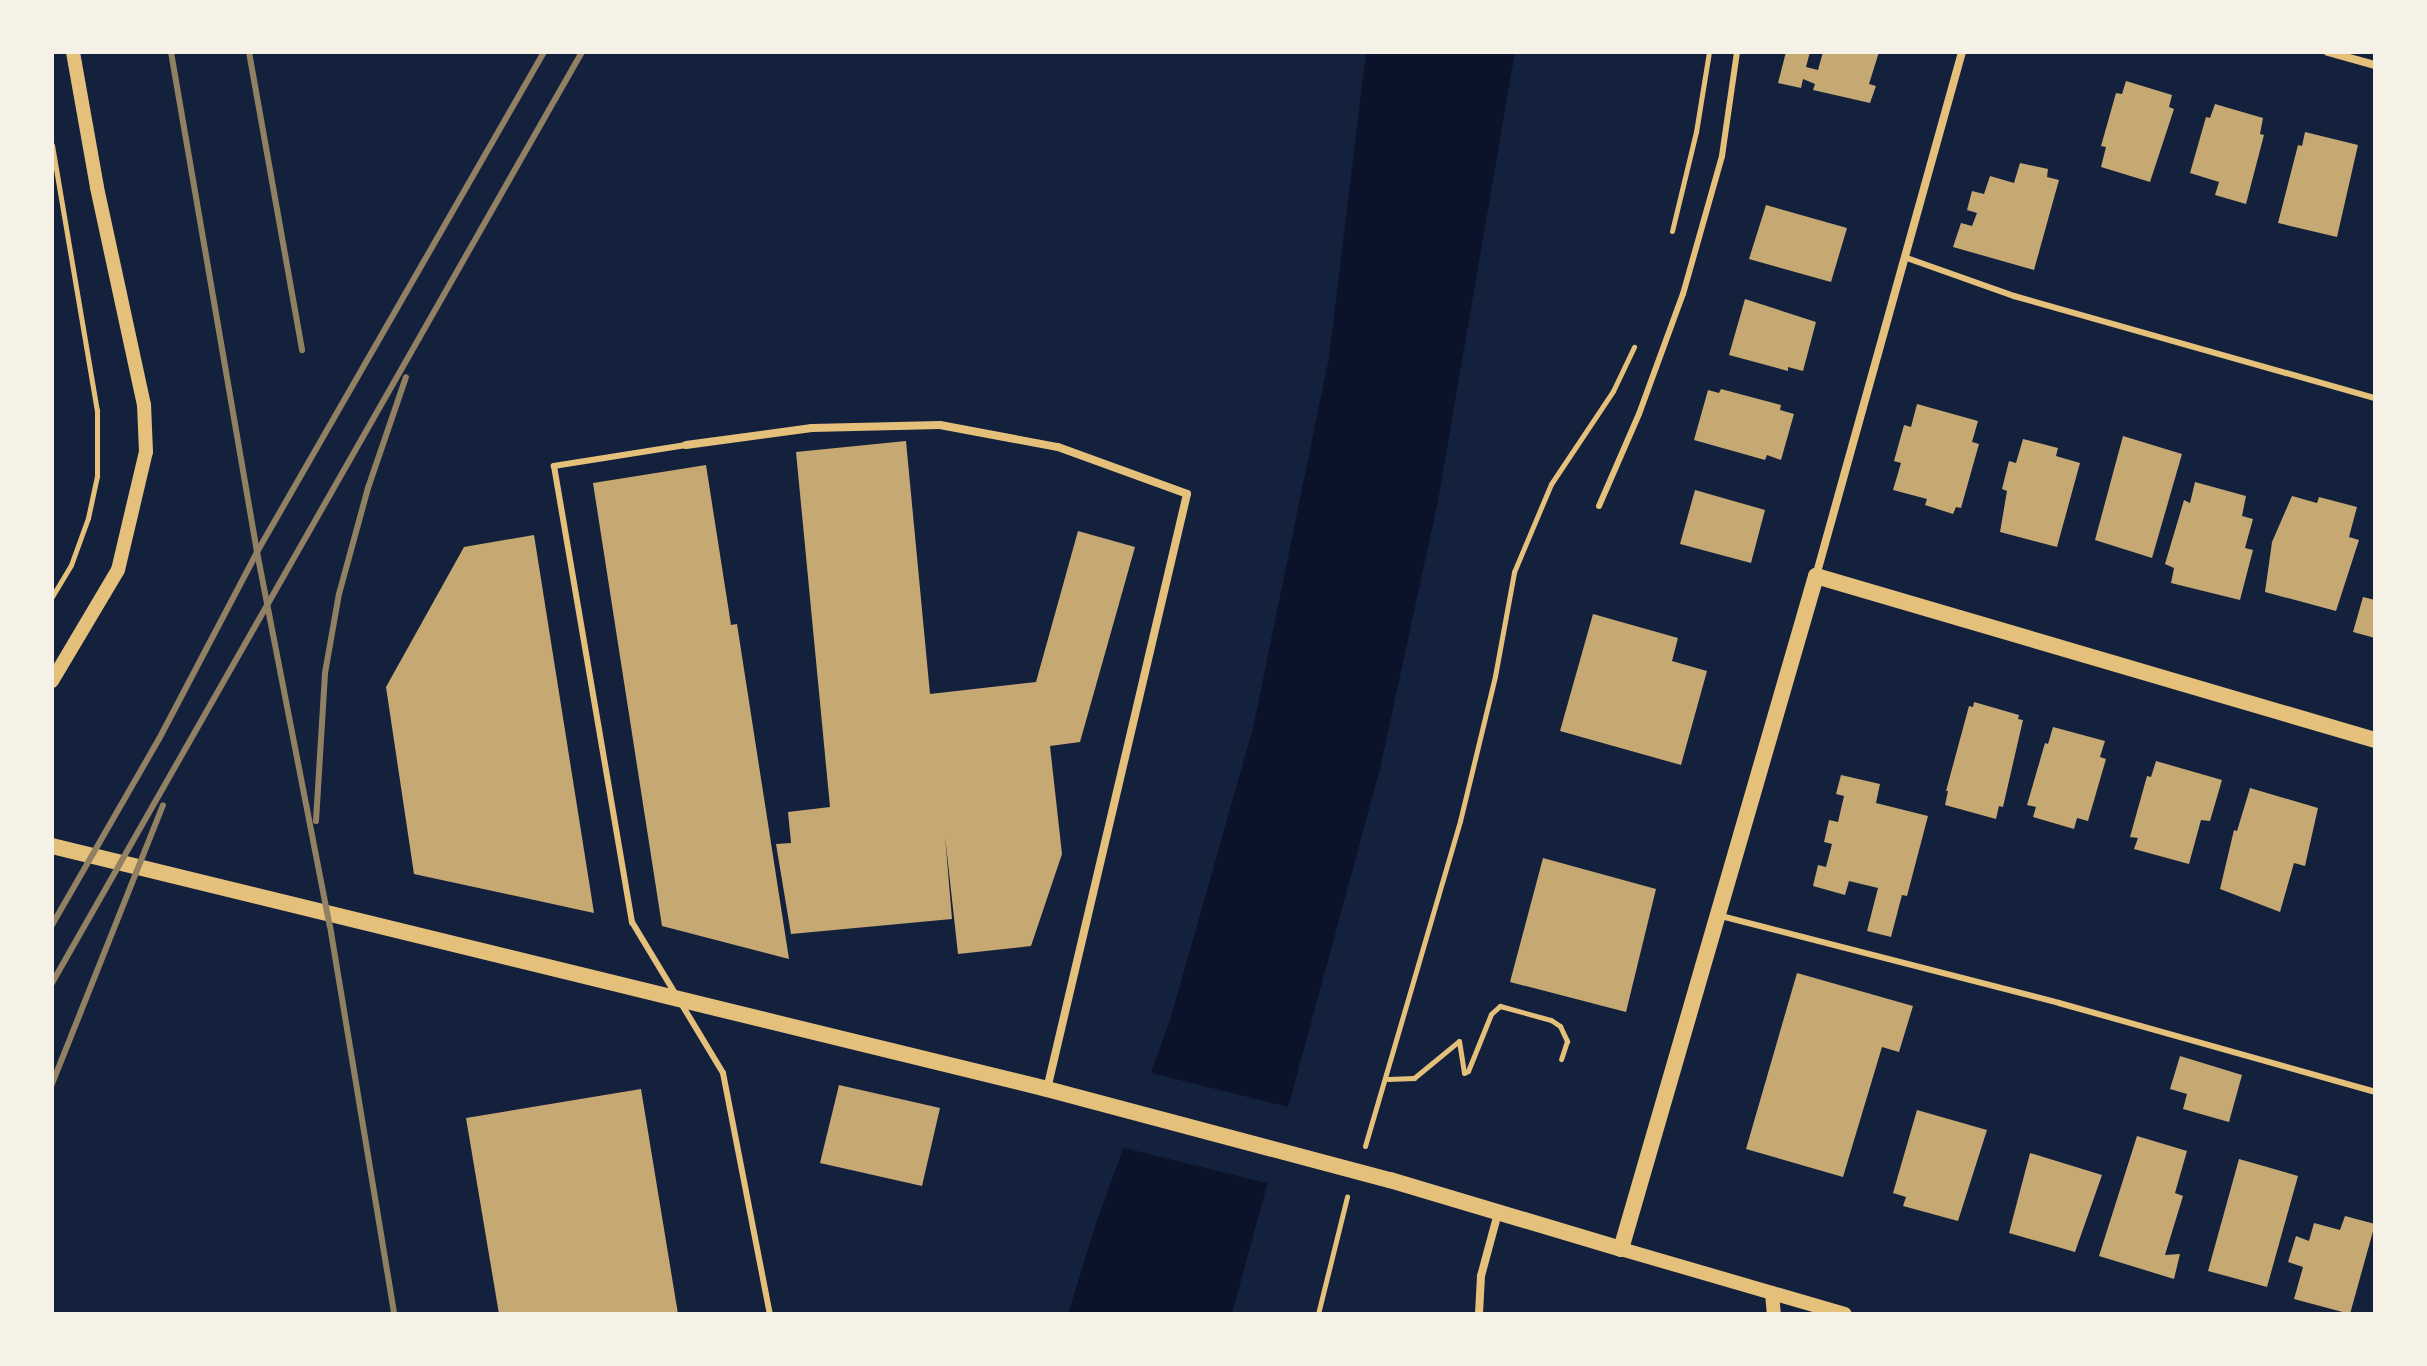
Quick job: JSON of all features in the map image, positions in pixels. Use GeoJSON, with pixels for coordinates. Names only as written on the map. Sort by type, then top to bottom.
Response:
{"type":"FeatureCollection","features":[{"type":"Feature","properties":{"kind":"main road"},"geometry":{"type":"LineString","coordinates":[[52,846],[1047,1089],[1390,1180],[1621,1249],[1816,576],[2375,740]]}},
{"type":"Feature","properties":{"kind":"street"},"geometry":{"type":"LineString","coordinates":[[52,681],[118,570],[131,529],[146,452],[144,405],[97,187],[73,52]]}},
{"type":"Feature","properties":{"kind":"street"},"geometry":{"type":"LineString","coordinates":[[1816,576],[1962,52]]}},
{"type":"Feature","properties":{"kind":"street"},"geometry":{"type":"LineString","coordinates":[[2328,52],[2375,65]]}},
{"type":"Feature","properties":{"kind":"street"},"geometry":{"type":"LineString","coordinates":[[686,445],[812,428],[940,425],[1058,447],[1187,494],[1047,1089]]}},
{"type":"Feature","properties":{"kind":"street"},"geometry":{"type":"LineString","coordinates":[[1479,1314],[1481,1276],[1498,1213]]}},
{"type":"Feature","properties":{"kind":"street"},"geometry":{"type":"LineString","coordinates":[[1621,1249],[1845,1314]]}},
{"type":"Feature","properties":{"kind":"street"},"geometry":{"type":"LineString","coordinates":[[1772,1293],[1774,1314]]}},
{"type":"Feature","properties":{"kind":"lane"},"geometry":{"type":"LineString","coordinates":[[1599,506],[1639,414],[1683,294],[1722,156],[1737,52]]}},
{"type":"Feature","properties":{"kind":"lane"},"geometry":{"type":"LineString","coordinates":[[1904,257],[2014,296],[2375,398]]}},
{"type":"Feature","properties":{"kind":"lane"},"geometry":{"type":"LineString","coordinates":[[686,445],[554,466],[632,922],[723,1073],[770,1314]]}},
{"type":"Feature","properties":{"kind":"lane"},"geometry":{"type":"LineString","coordinates":[[1718,915],[2059,1003],[2375,1092]]}},
{"type":"Feature","properties":{"kind":"path"},"geometry":{"type":"LineString","coordinates":[[1671,236],[1696,132],[1709,52]]}},
{"type":"Feature","properties":{"kind":"path"},"geometry":{"type":"LineString","coordinates":[[52,145],[97,410],[97,476],[88,518],[71,565],[52,597]]}},
{"type":"Feature","properties":{"kind":"path"},"geometry":{"type":"LineString","coordinates":[[1378,1108],[1460,821],[1495,676],[1514,572],[1551,484],[1613,391],[1638,341]]}},
{"type":"Feature","properties":{"kind":"path"},"geometry":{"type":"LineString","coordinates":[[1388,1079],[1414,1078],[1459,1041],[1464,1073],[1468,1071],[1491,1014],[1500,1006],[1551,1020],[1560,1026],[1567,1041],[1561,1059]]}},
{"type":"Feature","properties":{"kind":"path"},"geometry":{"type":"LineString","coordinates":[[1318,1314],[1339,1221]]}},
{"type":"Feature","properties":{"kind":"water"},"geometry":{"type":"Polygon","coordinates":[[[1366,52],[1515,52],[1438,501],[1380,769],[1232,1314],[1068,1314],[1095,1226],[1170,1020],[1253,728],[1329,357],[1366,52]]]}},
{"type":"Feature","properties":{"kind":"pier"},"geometry":{"type":"Polygon","coordinates":[[[1147,1072],[1292,1108],[1271,1184],[1120,1147],[1147,1072]]]}},
{"type":"Feature","properties":{"kind":"building"},"geometry":{"type":"Polygon","coordinates":[[[1786,52],[1810,52],[1806,67],[1818,70],[1823,52],[1879,52],[1869,84],[1876,86],[1870,103],[1813,90],[1815,84],[1803,79],[1801,88],[1778,83],[1786,52]]]}},
{"type":"Feature","properties":{"kind":"building"},"geometry":{"type":"Polygon","coordinates":[[[2126,81],[2172,95],[2169,107],[2174,109],[2150,182],[2101,167],[2106,147],[2101,146],[2116,93],[2122,94],[2126,81]]]}},
{"type":"Feature","properties":{"kind":"building"},"geometry":{"type":"Polygon","coordinates":[[[2215,104],[2263,118],[2260,134],[2264,135],[2246,204],[2215,195],[2219,182],[2190,173],[2206,117],[2210,118],[2215,104]]]}},
{"type":"Feature","properties":{"kind":"building"},"geometry":{"type":"Polygon","coordinates":[[[2305,132],[2358,145],[2337,237],[2278,223],[2298,145],[2302,146],[2305,132]]]}},
{"type":"Feature","properties":{"kind":"building"},"geometry":{"type":"Polygon","coordinates":[[[2020,163],[2048,169],[2047,177],[2059,180],[2034,270],[1953,247],[1961,223],[1972,226],[1977,213],[1967,210],[1972,191],[1984,194],[1990,176],[2014,183],[2020,163]]]}},
{"type":"Feature","properties":{"kind":"building"},"geometry":{"type":"Polygon","coordinates":[[[1766,205],[1847,228],[1831,282],[1749,259],[1766,205]]]}},
{"type":"Feature","properties":{"kind":"building"},"geometry":{"type":"Polygon","coordinates":[[[1745,299],[1816,322],[1803,371],[1788,367],[1788,371],[1729,355],[1745,299]]]}},
{"type":"Feature","properties":{"kind":"building"},"geometry":{"type":"Polygon","coordinates":[[[1721,389],[1781,405],[1780,410],[1794,414],[1781,460],[1767,455],[1765,460],[1694,440],[1708,390],[1719,393],[1721,389]]]}},
{"type":"Feature","properties":{"kind":"building"},"geometry":{"type":"Polygon","coordinates":[[[1917,404],[1978,421],[1972,442],[1979,444],[1961,508],[1956,507],[1953,514],[1925,505],[1927,499],[1893,490],[1901,463],[1894,461],[1904,425],[1911,427],[1917,404]]]}},
{"type":"Feature","properties":{"kind":"building"},"geometry":{"type":"Polygon","coordinates":[[[2123,436],[2182,454],[2152,558],[2095,540],[2123,436]]]}},
{"type":"Feature","properties":{"kind":"building"},"geometry":{"type":"Polygon","coordinates":[[[2023,439],[2058,448],[2056,456],[2080,463],[2057,547],[2000,532],[2007,491],[2002,489],[2009,461],[2016,463],[2023,439]]]}},
{"type":"Feature","properties":{"kind":"building"},"geometry":{"type":"Polygon","coordinates":[[[906,441],[930,694],[1036,682],[1078,531],[1135,547],[1080,742],[1050,746],[1062,854],[1031,946],[958,954],[945,836],[952,919],[791,934],[776,844],[791,843],[788,812],[830,807],[796,452],[906,441]]]}},
{"type":"Feature","properties":{"kind":"building"},"geometry":{"type":"Polygon","coordinates":[[[706,465],[731,625],[737,624],[789,959],[662,926],[593,483],[706,465]]]}},
{"type":"Feature","properties":{"kind":"building"},"geometry":{"type":"Polygon","coordinates":[[[2195,482],[2246,496],[2242,516],[2253,519],[2245,548],[2253,550],[2240,600],[2171,583],[2174,568],[2165,564],[2184,500],[2190,503],[2195,482]]]}},
{"type":"Feature","properties":{"kind":"building"},"geometry":{"type":"Polygon","coordinates":[[[1695,490],[1765,510],[1751,563],[1680,544],[1695,490]]]}},
{"type":"Feature","properties":{"kind":"building"},"geometry":{"type":"Polygon","coordinates":[[[2292,496],[2317,503],[2319,497],[2357,507],[2349,537],[2359,540],[2336,611],[2265,592],[2272,542],[2292,496]]]}},
{"type":"Feature","properties":{"kind":"building"},"geometry":{"type":"Polygon","coordinates":[[[534,535],[594,913],[414,874],[386,687],[464,547],[534,535]]]}},
{"type":"Feature","properties":{"kind":"building"},"geometry":{"type":"Polygon","coordinates":[[[2363,597],[2375,600],[2375,638],[2353,632],[2363,597]]]}},
{"type":"Feature","properties":{"kind":"building"},"geometry":{"type":"Polygon","coordinates":[[[1593,614],[1678,638],[1672,661],[1707,671],[1681,765],[1560,731],[1593,614]]]}},
{"type":"Feature","properties":{"kind":"building"},"geometry":{"type":"Polygon","coordinates":[[[1974,702],[2019,715],[2018,719],[2023,720],[2003,807],[1999,806],[1996,819],[1945,805],[1969,706],[1973,707],[1974,702]]]}},
{"type":"Feature","properties":{"kind":"building"},"geometry":{"type":"Polygon","coordinates":[[[2053,727],[2105,741],[2100,757],[2106,759],[2088,821],[2077,818],[2074,829],[2033,817],[2036,807],[2027,805],[2045,743],[2048,744],[2053,727]]]}},
{"type":"Feature","properties":{"kind":"building"},"geometry":{"type":"Polygon","coordinates":[[[2156,761],[2222,780],[2210,821],[2201,820],[2189,864],[2134,849],[2138,838],[2130,837],[2147,776],[2151,777],[2156,761]]]}},
{"type":"Feature","properties":{"kind":"building"},"geometry":{"type":"Polygon","coordinates":[[[1841,775],[1880,784],[1876,803],[1928,816],[1907,896],[1902,895],[1891,937],[1867,931],[1878,888],[1849,881],[1845,895],[1813,886],[1818,865],[1826,867],[1832,844],[1824,842],[1829,820],[1838,822],[1844,796],[1836,794],[1841,775]]]}},
{"type":"Feature","properties":{"kind":"building"},"geometry":{"type":"Polygon","coordinates":[[[2250,788],[2318,808],[2305,866],[2294,863],[2280,912],[2220,889],[2234,830],[2237,831],[2250,788]]]}},
{"type":"Feature","properties":{"kind":"building"},"geometry":{"type":"Polygon","coordinates":[[[1543,858],[1656,889],[1626,1012],[1510,982],[1543,858]]]}},
{"type":"Feature","properties":{"kind":"building"},"geometry":{"type":"Polygon","coordinates":[[[1797,973],[1913,1006],[1899,1052],[1882,1047],[1843,1177],[1746,1149],[1797,973]]]}},
{"type":"Feature","properties":{"kind":"building"},"geometry":{"type":"Polygon","coordinates":[[[2180,1056],[2242,1075],[2229,1122],[2183,1109],[2187,1094],[2170,1089],[2180,1056]]]}},
{"type":"Feature","properties":{"kind":"building"},"geometry":{"type":"Polygon","coordinates":[[[839,1085],[940,1108],[922,1186],[820,1163],[839,1085]]]}},
{"type":"Feature","properties":{"kind":"building"},"geometry":{"type":"Polygon","coordinates":[[[641,1089],[678,1314],[499,1314],[466,1118],[641,1089]]]}},
{"type":"Feature","properties":{"kind":"building"},"geometry":{"type":"Polygon","coordinates":[[[1917,1110],[1987,1130],[1958,1221],[1903,1206],[1906,1197],[1893,1193],[1917,1110]]]}},
{"type":"Feature","properties":{"kind":"building"},"geometry":{"type":"Polygon","coordinates":[[[2137,1136],[2187,1151],[2175,1193],[2183,1196],[2165,1255],[2180,1254],[2174,1279],[2099,1256],[2137,1136]]]}},
{"type":"Feature","properties":{"kind":"building"},"geometry":{"type":"Polygon","coordinates":[[[2030,1153],[2102,1175],[2075,1252],[2009,1233],[2030,1153]]]}},
{"type":"Feature","properties":{"kind":"building"},"geometry":{"type":"Polygon","coordinates":[[[2239,1159],[2298,1176],[2267,1287],[2208,1271],[2239,1159]]]}},
{"type":"Feature","properties":{"kind":"building"},"geometry":{"type":"Polygon","coordinates":[[[2345,1216],[2375,1224],[2350,1314],[2294,1299],[2303,1267],[2288,1262],[2296,1236],[2309,1241],[2314,1223],[2340,1230],[2345,1216]]]}},
{"type":"Feature","properties":{"kind":"railway"},"geometry":{"type":"LineString","coordinates":[[171,52],[257,552],[330,926],[394,1314]]}},
{"type":"Feature","properties":{"kind":"railway"},"geometry":{"type":"LineString","coordinates":[[249,52],[302,350]]}},
{"type":"Feature","properties":{"kind":"railway"},"geometry":{"type":"LineString","coordinates":[[52,925],[159,739],[257,552],[544,52]]}},
{"type":"Feature","properties":{"kind":"railway"},"geometry":{"type":"LineString","coordinates":[[52,983],[582,52]]}},
{"type":"Feature","properties":{"kind":"railway"},"geometry":{"type":"LineString","coordinates":[[316,821],[325,673],[339,594],[368,488],[406,377]]}},
{"type":"Feature","properties":{"kind":"railway"},"geometry":{"type":"LineString","coordinates":[[52,1084],[163,805]]}}]}
